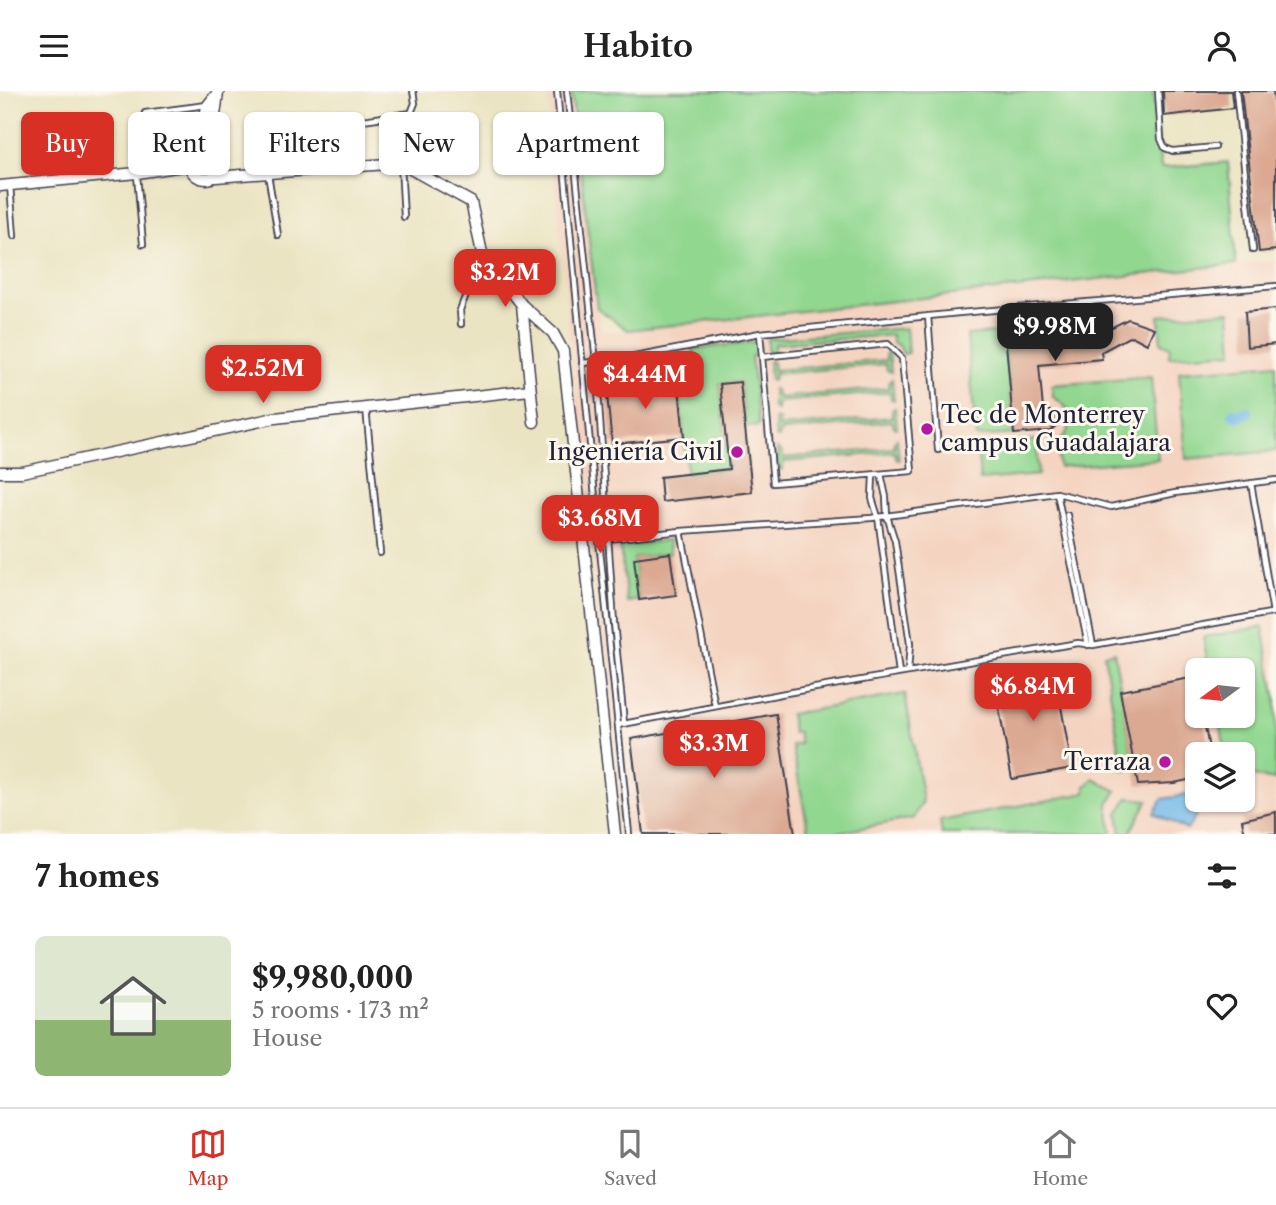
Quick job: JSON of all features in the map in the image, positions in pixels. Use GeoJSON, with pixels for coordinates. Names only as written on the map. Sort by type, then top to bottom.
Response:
{"type":"FeatureCollection","features":[{"type":"Feature","properties":{"kind":"street"},"geometry":{"type":"LineString","coordinates":[[209,112],[219,92]]}},
{"type":"Feature","properties":{"kind":"street"},"geometry":{"type":"LineString","coordinates":[[213,106],[213,112]]}},
{"type":"Feature","properties":{"kind":"street"},"geometry":{"type":"LineString","coordinates":[[230,164],[243,174]]}},
{"type":"Feature","properties":{"kind":"street"},"geometry":{"type":"LineString","coordinates":[[5,185],[128,174]]}},
{"type":"Feature","properties":{"kind":"street"},"geometry":{"type":"LineString","coordinates":[[194,175],[200,179],[243,174]]}},
{"type":"Feature","properties":{"kind":"street"},"geometry":{"type":"LineString","coordinates":[[422,175],[471,202],[482,253],[522,305],[553,333],[563,351],[615,834]]}},
{"type":"Feature","properties":{"kind":"street"},"geometry":{"type":"LineString","coordinates":[[522,305],[534,422]]}},
{"type":"Feature","properties":{"kind":"street"},"geometry":{"type":"LineString","coordinates":[[0,472],[22,472],[275,418],[530,390]]}},
{"type":"Feature","properties":{"kind":"lane"},"geometry":{"type":"LineString","coordinates":[[365,120],[411,113],[415,103],[414,91]]}},
{"type":"Feature","properties":{"kind":"lane"},"geometry":{"type":"LineString","coordinates":[[557,91],[629,834]]}},
{"type":"Feature","properties":{"kind":"lane"},"geometry":{"type":"LineString","coordinates":[[567,91],[596,362],[624,723]]}},
{"type":"Feature","properties":{"kind":"lane"},"geometry":{"type":"LineString","coordinates":[[1158,91],[1161,139],[1165,148],[1173,151],[1215,147]]}},
{"type":"Feature","properties":{"kind":"lane"},"geometry":{"type":"LineString","coordinates":[[1236,91],[1253,250]]}},
{"type":"Feature","properties":{"kind":"lane"},"geometry":{"type":"LineString","coordinates":[[155,112],[213,106]]}},
{"type":"Feature","properties":{"kind":"lane"},"geometry":{"type":"LineString","coordinates":[[137,175],[143,244]]}},
{"type":"Feature","properties":{"kind":"lane"},"geometry":{"type":"LineString","coordinates":[[268,175],[278,235]]}},
{"type":"Feature","properties":{"kind":"lane"},"geometry":{"type":"LineString","coordinates":[[401,175],[404,217]]}},
{"type":"Feature","properties":{"kind":"lane"},"geometry":{"type":"LineString","coordinates":[[5,185],[14,236]]}},
{"type":"Feature","properties":{"kind":"lane"},"geometry":{"type":"LineString","coordinates":[[461,324],[460,310],[482,253]]}},
{"type":"Feature","properties":{"kind":"lane"},"geometry":{"type":"LineString","coordinates":[[582,363],[760,333],[1276,286]]}},
{"type":"Feature","properties":{"kind":"lane"},"geometry":{"type":"LineString","coordinates":[[928,316],[937,450]]}},
{"type":"Feature","properties":{"kind":"lane"},"geometry":{"type":"LineString","coordinates":[[760,333],[762,357],[774,483],[912,471],[902,358],[888,344],[762,357]]}},
{"type":"Feature","properties":{"kind":"lane"},"geometry":{"type":"LineString","coordinates":[[366,407],[380,553]]}},
{"type":"Feature","properties":{"kind":"lane"},"geometry":{"type":"LineString","coordinates":[[881,474],[887,516],[895,541],[910,644],[908,672]]}},
{"type":"Feature","properties":{"kind":"lane"},"geometry":{"type":"LineString","coordinates":[[873,475],[872,498],[878,517],[899,673]]}},
{"type":"Feature","properties":{"kind":"lane"},"geometry":{"type":"LineString","coordinates":[[599,540],[681,531],[878,517],[1057,493],[1111,507],[1177,492],[1276,480]]}},
{"type":"Feature","properties":{"kind":"lane"},"geometry":{"type":"LineString","coordinates":[[618,725],[899,673],[1078,643],[1090,645],[1274,612],[1251,483]]}},
{"type":"Feature","properties":{"kind":"lane"},"geometry":{"type":"LineString","coordinates":[[1057,493],[1090,645]]}},
{"type":"Feature","properties":{"kind":"lane"},"geometry":{"type":"LineString","coordinates":[[1067,515],[1090,645]]}},
{"type":"Feature","properties":{"kind":"lane"},"geometry":{"type":"LineString","coordinates":[[681,531],[715,706]]}},
{"type":"Feature","properties":{"kind":"shaded area","name":"Tec de Monterrey campus Guadalajara"},"geometry":{"type":"Polygon","coordinates":[[[547,91],[571,91],[574,112],[549,112],[547,91]]]}},
{"type":"Feature","properties":{"kind":"shaded area","name":"Tec de Monterrey campus Guadalajara"},"geometry":{"type":"Polygon","coordinates":[[[555,175],[582,175],[601,331],[1148,271],[1276,261],[1276,834],[621,834],[555,175]]]}},
{"type":"Feature","properties":{"kind":"green space"},"geometry":{"type":"Polygon","coordinates":[[[571,91],[1153,91],[1161,168],[1228,162],[1236,264],[628,330],[597,308],[581,175],[664,175],[664,112],[574,112],[571,91]]]}},
{"type":"Feature","properties":{"kind":"green space"},"geometry":{"type":"Polygon","coordinates":[[[1230,311],[1233,352],[1169,357],[1170,347],[1161,343],[1159,316],[1230,311]]]}},
{"type":"Feature","properties":{"kind":"green space"},"geometry":{"type":"Polygon","coordinates":[[[906,328],[908,353],[903,354],[899,345],[893,343],[892,335],[774,344],[774,352],[767,352],[767,339],[906,328]]]}},
{"type":"Feature","properties":{"kind":"green space"},"geometry":{"type":"Polygon","coordinates":[[[1005,332],[1014,434],[976,437],[967,335],[1005,332]]]}},
{"type":"Feature","properties":{"kind":"green space"},"geometry":{"type":"Polygon","coordinates":[[[756,342],[759,345],[758,355],[751,356],[759,426],[745,427],[740,382],[720,384],[729,469],[687,474],[679,382],[697,381],[693,349],[756,342]]]}},
{"type":"Feature","properties":{"kind":"green space"},"geometry":{"type":"Polygon","coordinates":[[[889,351],[891,372],[887,370],[886,364],[774,374],[773,381],[770,380],[769,361],[773,362],[774,370],[886,360],[886,353],[889,351]]]}},
{"type":"Feature","properties":{"kind":"green space"},"geometry":{"type":"Polygon","coordinates":[[[1276,364],[1276,451],[1186,459],[1179,372],[1276,364]]]}},
{"type":"Feature","properties":{"kind":"green space"},"geometry":{"type":"Polygon","coordinates":[[[1151,377],[1158,459],[1059,467],[1057,444],[1067,431],[1070,419],[1065,407],[1053,397],[1052,385],[1151,377]]]}},
{"type":"Feature","properties":{"kind":"green space"},"geometry":{"type":"Polygon","coordinates":[[[892,379],[894,400],[891,399],[890,392],[778,402],[777,410],[773,408],[773,389],[778,398],[889,388],[892,379]]]}},
{"type":"Feature","properties":{"kind":"green space"},"geometry":{"type":"Polygon","coordinates":[[[895,408],[897,428],[892,421],[781,431],[779,438],[776,437],[775,418],[779,419],[780,427],[892,417],[892,410],[895,408]]]}},
{"type":"Feature","properties":{"kind":"green space"},"geometry":{"type":"Polygon","coordinates":[[[897,439],[899,460],[896,459],[895,452],[783,462],[782,470],[778,468],[777,449],[781,451],[783,458],[894,448],[897,439]]]}},
{"type":"Feature","properties":{"kind":"green space"},"geometry":{"type":"Polygon","coordinates":[[[1036,440],[1038,475],[980,480],[977,445],[1036,440]]]}},
{"type":"Feature","properties":{"kind":"green space"},"geometry":{"type":"Polygon","coordinates":[[[669,540],[670,553],[634,558],[639,600],[627,602],[620,546],[669,540]]]}},
{"type":"Feature","properties":{"kind":"green space"},"geometry":{"type":"Polygon","coordinates":[[[1263,627],[1276,700],[1275,780],[1255,776],[1255,742],[1224,742],[1221,728],[1255,728],[1255,658],[1207,658],[1203,637],[1263,627]]]}},
{"type":"Feature","properties":{"kind":"green space"},"geometry":{"type":"Polygon","coordinates":[[[1114,652],[1135,769],[1123,771],[1104,654],[1114,652]]]}},
{"type":"Feature","properties":{"kind":"green space"},"geometry":{"type":"Polygon","coordinates":[[[905,694],[923,801],[914,818],[830,834],[809,834],[792,745],[800,744],[798,732],[793,733],[790,714],[905,694]]]}},
{"type":"Feature","properties":{"kind":"green space"},"geometry":{"type":"Polygon","coordinates":[[[1094,779],[1117,791],[1108,803],[1112,834],[942,834],[940,821],[1086,793],[1086,786],[1094,779]]]}},
{"type":"Feature","properties":{"kind":"green space"},"geometry":{"type":"Polygon","coordinates":[[[1128,798],[1148,800],[1129,834],[1121,834],[1118,813],[1128,798]]]}},
{"type":"Feature","properties":{"kind":"water"},"geometry":{"type":"Polygon","coordinates":[[[1185,795],[1185,812],[1198,812],[1187,830],[1154,813],[1162,799],[1185,795]]]}},
{"type":"Feature","properties":{"kind":"building"},"geometry":{"type":"Polygon","coordinates":[[[1163,91],[1231,91],[1233,108],[1164,116],[1163,91]]]}},
{"type":"Feature","properties":{"kind":"building"},"geometry":{"type":"Polygon","coordinates":[[[1241,91],[1273,91],[1276,123],[1276,250],[1259,252],[1241,91]]]}},
{"type":"Feature","properties":{"kind":"building"},"geometry":{"type":"Polygon","coordinates":[[[1276,309],[1276,344],[1247,347],[1245,312],[1276,309]]]}},
{"type":"Feature","properties":{"kind":"building"},"geometry":{"type":"Polygon","coordinates":[[[1056,317],[1061,326],[1098,323],[1099,334],[1128,319],[1154,328],[1147,344],[1132,336],[1101,352],[1102,359],[1039,365],[1043,409],[1054,412],[1057,425],[1050,431],[1014,434],[1005,332],[1047,328],[1050,318],[1056,317]]]}},
{"type":"Feature","properties":{"kind":"building"},"geometry":{"type":"Polygon","coordinates":[[[678,378],[684,437],[612,444],[606,384],[678,378]]]}},
{"type":"Feature","properties":{"kind":"building","name":"Ingeniería Civil"},"geometry":{"type":"Polygon","coordinates":[[[740,382],[752,492],[662,502],[660,477],[729,469],[720,384],[740,382]]]}},
{"type":"Feature","properties":{"kind":"building"},"geometry":{"type":"Polygon","coordinates":[[[670,553],[676,595],[639,600],[634,558],[670,553]]]}},
{"type":"Feature","properties":{"kind":"building"},"geometry":{"type":"Polygon","coordinates":[[[1036,666],[1056,678],[1072,768],[1012,779],[994,681],[1004,679],[1010,671],[1036,666]]]}},
{"type":"Feature","properties":{"kind":"building"},"geometry":{"type":"Polygon","coordinates":[[[1185,679],[1185,728],[1205,728],[1208,742],[1185,742],[1185,781],[1138,785],[1120,691],[1185,679]]]}},
{"type":"Feature","properties":{"kind":"building"},"geometry":{"type":"Polygon","coordinates":[[[776,714],[795,834],[643,834],[631,739],[776,714]]]}},
{"type":"Feature","properties":{"kind":"building"},"geometry":{"type":"Polygon","coordinates":[[[1276,812],[1276,834],[1245,834],[1242,820],[1276,812]]]}},
{"type":"Feature","properties":{"kind":"waterway"},"geometry":{"type":"LineString","coordinates":[[1234,414],[1239,416],[1247,412]]}},
{"type":"Feature","properties":{"kind":"place","name":"Tec de Monterrey campus Guadalajara"},"geometry":{"type":"Point","coordinates":[927,429]}},
{"type":"Feature","properties":{"kind":"place","name":"Ingeniería Civil"},"geometry":{"type":"Point","coordinates":[737,452]}},
{"type":"Feature","properties":{"kind":"place","name":"Terraza"},"geometry":{"type":"Point","coordinates":[1165,762]}}]}
